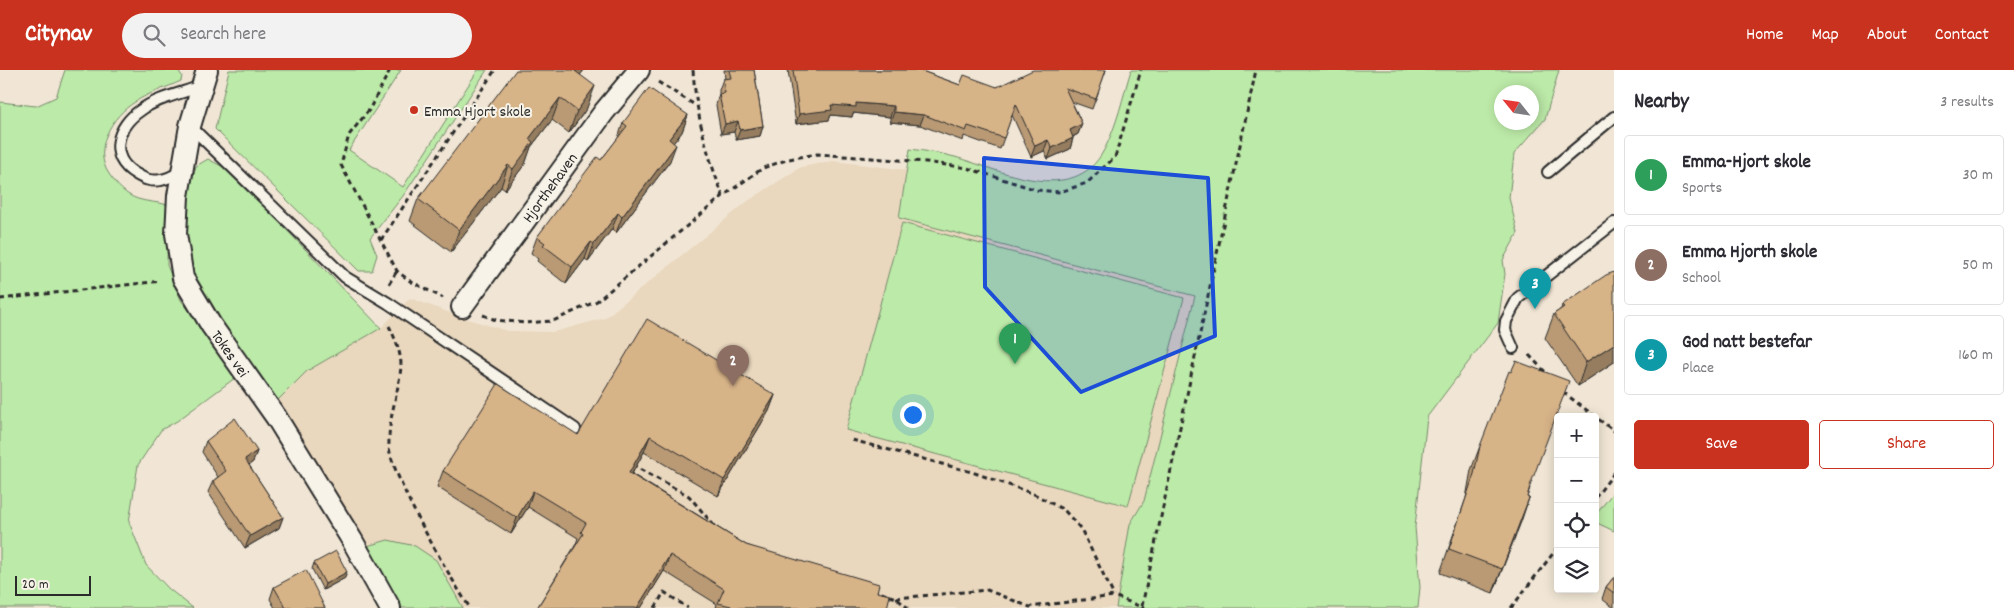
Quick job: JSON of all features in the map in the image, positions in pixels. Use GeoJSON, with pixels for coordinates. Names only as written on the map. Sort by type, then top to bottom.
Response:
{"type":"FeatureCollection","features":[{"type":"Feature","properties":{"kind":"street","name":"Hjorthehaven"},"geometry":{"type":"LineString","coordinates":[[462,307],[604,112],[647,75]]}},
{"type":"Feature","properties":{"kind":"street","name":"Tokes vei"},"geometry":{"type":"LineString","coordinates":[[205,78],[190,126],[178,196],[176,234],[183,278],[211,325],[276,417],[352,540],[390,608]]}},
{"type":"Feature","properties":{"kind":"lane"},"geometry":{"type":"LineString","coordinates":[[182,172],[164,180],[155,181],[145,179],[131,171],[118,157],[118,143],[121,130],[141,110],[205,78]]}},
{"type":"Feature","properties":{"kind":"lane"},"geometry":{"type":"LineString","coordinates":[[1548,172],[1614,117]]}},
{"type":"Feature","properties":{"kind":"lane"},"geometry":{"type":"LineString","coordinates":[[190,126],[345,277],[575,430]]}},
{"type":"Feature","properties":{"kind":"lane"},"geometry":{"type":"LineString","coordinates":[[1513,348],[1505,330],[1506,321],[1518,298],[1614,223]]}},
{"type":"Feature","properties":{"kind":"path"},"geometry":{"type":"LineString","coordinates":[[390,70],[369,110],[349,135],[341,165],[397,271],[410,282],[462,307],[496,320],[525,323],[553,321],[597,301],[723,196],[764,168],[789,159],[816,154],[926,162],[967,168],[1036,190],[1060,192],[1087,183],[1115,157],[1141,70]]}},
{"type":"Feature","properties":{"kind":"path"},"geometry":{"type":"LineString","coordinates":[[381,240],[495,70]]}},
{"type":"Feature","properties":{"kind":"path"},"geometry":{"type":"LineString","coordinates":[[692,70],[695,105],[711,165],[723,196]]}},
{"type":"Feature","properties":{"kind":"path"},"geometry":{"type":"LineString","coordinates":[[896,598],[987,590],[1030,606],[1114,596],[1143,607],[1256,70]]}},
{"type":"Feature","properties":{"kind":"path"},"geometry":{"type":"LineString","coordinates":[[647,75],[695,105]]}},
{"type":"Feature","properties":{"kind":"path"},"geometry":{"type":"LineString","coordinates":[[0,299],[183,278]]}},
{"type":"Feature","properties":{"kind":"path"},"geometry":{"type":"LineString","coordinates":[[380,299],[398,345],[401,365],[393,405],[388,446],[396,473],[470,608]]}},
{"type":"Feature","properties":{"kind":"path"},"geometry":{"type":"LineString","coordinates":[[1513,348],[1523,349],[1554,382]]}},
{"type":"Feature","properties":{"kind":"path"},"geometry":{"type":"LineString","coordinates":[[1560,388],[1614,431]]}},
{"type":"Feature","properties":{"kind":"path"},"geometry":{"type":"LineString","coordinates":[[852,440],[972,472],[1034,494],[1064,510],[1081,530],[1114,596]]}},
{"type":"Feature","properties":{"kind":"path"},"geometry":{"type":"LineString","coordinates":[[623,460],[689,496],[718,531]]}},
{"type":"Feature","properties":{"kind":"path"},"geometry":{"type":"LineString","coordinates":[[1599,493],[1614,473]]}},
{"type":"Feature","properties":{"kind":"path"},"geometry":{"type":"LineString","coordinates":[[1511,608],[1557,548]]}},
{"type":"Feature","properties":{"kind":"path"},"geometry":{"type":"LineString","coordinates":[[869,589],[896,598],[908,608]]}},
{"type":"Feature","properties":{"kind":"path"},"geometry":{"type":"LineString","coordinates":[[655,608],[664,592],[688,608]]}},
{"type":"Feature","properties":{"kind":"highlighted area"},"geometry":{"type":"Polygon","coordinates":[[[984,158],[1208,178],[1215,336],[1081,392],[985,287],[984,158]]]}},
{"type":"Feature","properties":{"kind":"shaded area"},"geometry":{"type":"Polygon","coordinates":[[[833,161],[907,170],[899,218],[1195,296],[1144,501],[1130,524],[1116,608],[463,608],[436,560],[388,540],[367,546],[278,400],[307,371],[381,328],[410,298],[461,317],[507,331],[554,332],[605,318],[748,201],[801,167],[833,161]]]}},
{"type":"Feature","properties":{"kind":"green space"},"geometry":{"type":"Polygon","coordinates":[[[65,70],[178,70],[182,76],[181,81],[151,93],[127,108],[112,124],[104,144],[103,154],[104,164],[109,174],[125,192],[138,199],[168,205],[167,265],[181,300],[239,375],[177,421],[161,430],[138,465],[129,522],[146,565],[169,589],[193,608],[0,608],[0,102],[36,106],[56,97],[65,70]]]}},
{"type":"Feature","properties":{"kind":"green space"},"geometry":{"type":"Polygon","coordinates":[[[229,70],[401,70],[349,150],[403,187],[478,70],[487,70],[403,196],[370,238],[377,255],[372,271],[359,271],[215,129],[229,70]]]}},
{"type":"Feature","properties":{"kind":"green space"},"geometry":{"type":"Polygon","coordinates":[[[1131,70],[1559,70],[1545,119],[1539,126],[1539,85],[1494,85],[1494,130],[1535,130],[1514,154],[1509,198],[1518,233],[1503,260],[1505,274],[1498,323],[1427,417],[1415,527],[1420,587],[1418,608],[1116,608],[1130,524],[1144,501],[1195,296],[899,218],[910,149],[949,156],[1014,176],[1056,181],[1074,177],[1091,167],[1109,141],[1131,70]]]}},
{"type":"Feature","properties":{"kind":"green space"},"geometry":{"type":"Polygon","coordinates":[[[208,159],[229,170],[381,328],[307,371],[278,400],[211,313],[192,272],[186,233],[189,192],[196,166],[208,159]]]}},
{"type":"Feature","properties":{"kind":"green space"},"geometry":{"type":"Polygon","coordinates":[[[902,223],[1184,298],[1128,506],[846,430],[902,223]]]}},
{"type":"Feature","properties":{"kind":"green space"},"geometry":{"type":"Polygon","coordinates":[[[1614,491],[1614,531],[1599,524],[1599,511],[1614,491]]]}},
{"type":"Feature","properties":{"kind":"green space"},"geometry":{"type":"Polygon","coordinates":[[[388,540],[415,546],[436,560],[463,608],[401,608],[367,546],[388,540]]]}},
{"type":"Feature","properties":{"kind":"building"},"geometry":{"type":"Polygon","coordinates":[[[516,70],[576,70],[595,86],[577,111],[560,98],[529,139],[533,142],[513,169],[508,165],[459,230],[418,199],[516,70]]]}},
{"type":"Feature","properties":{"kind":"building"},"geometry":{"type":"Polygon","coordinates":[[[729,70],[754,70],[763,126],[740,130],[738,121],[725,124],[719,94],[725,93],[723,79],[731,78],[729,70]]]}},
{"type":"Feature","properties":{"kind":"building"},"geometry":{"type":"Polygon","coordinates":[[[793,70],[919,70],[960,85],[964,75],[997,87],[1033,70],[1106,70],[1096,99],[1065,88],[1082,124],[1070,130],[1073,138],[1052,148],[1048,140],[1035,146],[1016,104],[1004,138],[968,126],[966,131],[924,115],[894,112],[894,106],[856,103],[856,107],[831,105],[832,110],[799,114],[793,70]]]}},
{"type":"Feature","properties":{"kind":"building"},"geometry":{"type":"Polygon","coordinates":[[[649,88],[688,115],[669,139],[676,145],[622,217],[618,213],[594,244],[591,242],[572,267],[543,245],[545,243],[537,237],[597,157],[601,160],[627,126],[623,123],[649,88]]]}},
{"type":"Feature","properties":{"kind":"building"},"geometry":{"type":"Polygon","coordinates":[[[1614,272],[1614,344],[1586,362],[1554,314],[1564,307],[1562,305],[1606,275],[1614,272]]]}},
{"type":"Feature","properties":{"kind":"building"},"geometry":{"type":"Polygon","coordinates":[[[647,319],[775,395],[724,480],[650,436],[629,473],[746,545],[879,584],[877,592],[890,595],[887,608],[730,608],[731,606],[718,603],[724,589],[670,555],[637,608],[537,608],[583,534],[581,532],[586,523],[533,491],[517,518],[443,471],[498,384],[578,435],[647,319]]]}},
{"type":"Feature","properties":{"kind":"building"},"geometry":{"type":"Polygon","coordinates":[[[1516,361],[1569,381],[1557,413],[1554,413],[1554,421],[1530,486],[1527,497],[1529,498],[1502,569],[1449,549],[1474,474],[1480,446],[1509,371],[1511,372],[1516,361]]]}},
{"type":"Feature","properties":{"kind":"building"},"geometry":{"type":"Polygon","coordinates":[[[235,418],[257,451],[245,459],[283,517],[250,536],[213,481],[226,471],[206,441],[235,418]]]}},
{"type":"Feature","properties":{"kind":"building"},"geometry":{"type":"Polygon","coordinates":[[[336,551],[347,572],[325,584],[314,563],[336,551]]]}},
{"type":"Feature","properties":{"kind":"building"},"geometry":{"type":"Polygon","coordinates":[[[306,570],[325,608],[286,608],[274,587],[306,570]]]}},
{"type":"Feature","properties":{"kind":"building"},"geometry":{"type":"Polygon","coordinates":[[[1614,577],[1614,593],[1606,587],[1614,577]]]}},
{"type":"Feature","properties":{"kind":"place","name":"Emma Hjort skole"},"geometry":{"type":"Point","coordinates":[414,110]}},
{"type":"Feature","properties":{"kind":"place","name":"God natt bestefar"},"geometry":{"type":"Point","coordinates":[1535,309]}},
{"type":"Feature","properties":{"kind":"place","name":"Emma-Hjort skole"},"geometry":{"type":"Point","coordinates":[1015,364]}},
{"type":"Feature","properties":{"kind":"place","name":"Emma Hjorth skole"},"geometry":{"type":"Point","coordinates":[733,386]}}]}
